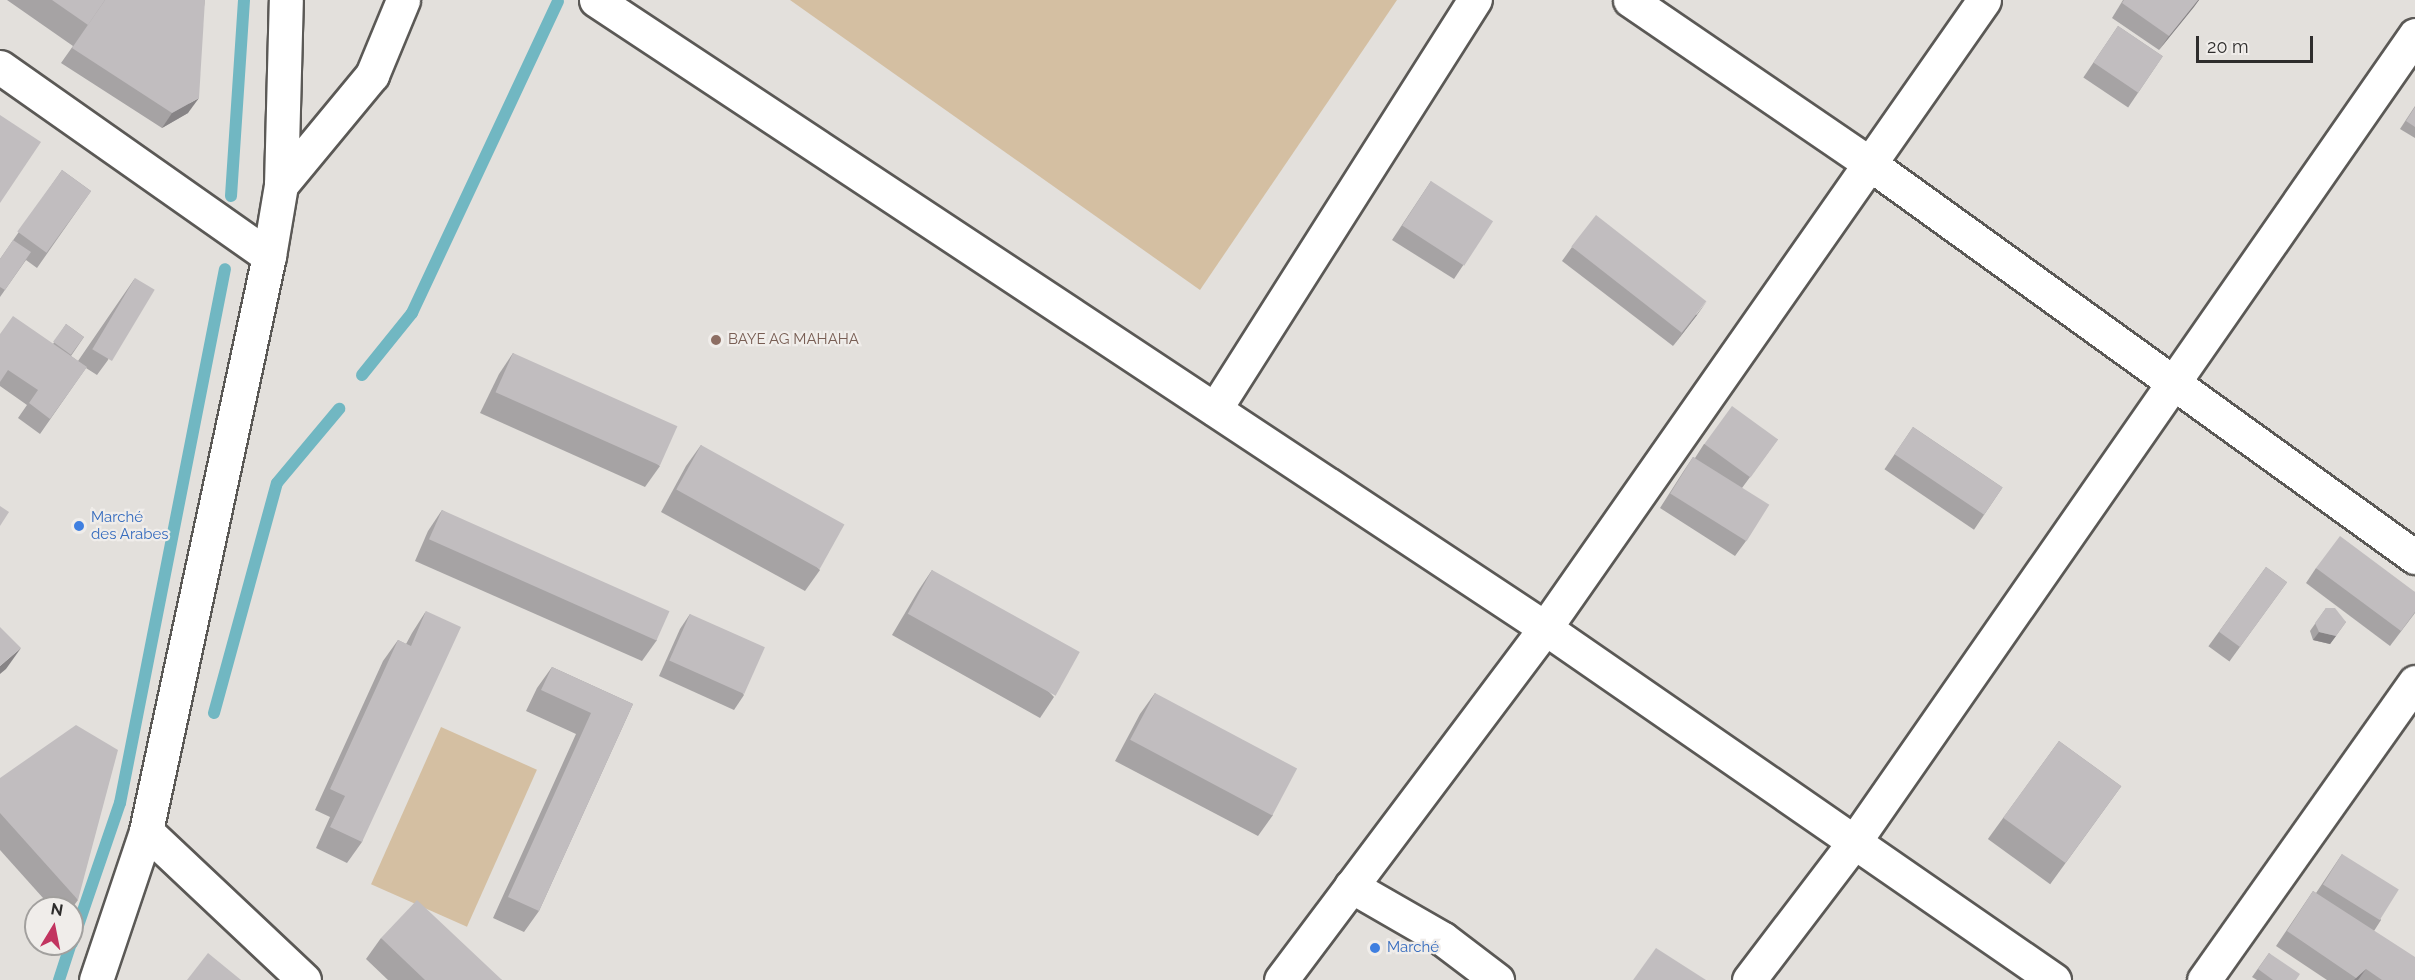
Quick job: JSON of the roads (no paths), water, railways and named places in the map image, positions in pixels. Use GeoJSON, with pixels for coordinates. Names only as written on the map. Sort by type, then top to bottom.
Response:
{"type":"FeatureCollection","features":[{"type":"Feature","properties":{"kind":"street"},"geometry":{"type":"LineString","coordinates":[[96,980],[146,831],[269,256],[281,185],[286,0]]}},
{"type":"Feature","properties":{"kind":"street"},"geometry":{"type":"LineString","coordinates":[[281,185],[372,75],[403,0]]}},
{"type":"Feature","properties":{"kind":"street"},"geometry":{"type":"LineString","coordinates":[[596,0],[1545,628],[2054,980]]}},
{"type":"Feature","properties":{"kind":"street"},"geometry":{"type":"LineString","coordinates":[[1215,409],[1475,0]]}},
{"type":"Feature","properties":{"kind":"street"},"geometry":{"type":"LineString","coordinates":[[1630,0],[1870,164],[2415,557]]}},
{"type":"Feature","properties":{"kind":"street"},"geometry":{"type":"LineString","coordinates":[[1281,980],[1545,628],[1984,0]]}},
{"type":"Feature","properties":{"kind":"street"},"geometry":{"type":"LineString","coordinates":[[1749,980],[1854,842],[2415,35]]}},
{"type":"Feature","properties":{"kind":"street"},"geometry":{"type":"LineString","coordinates":[[0,67],[269,256]]}},
{"type":"Feature","properties":{"kind":"street"},"geometry":{"type":"LineString","coordinates":[[2204,980],[2415,682]]}},
{"type":"Feature","properties":{"kind":"street"},"geometry":{"type":"LineString","coordinates":[[146,831],[304,980]]}},
{"type":"Feature","properties":{"kind":"street"},"geometry":{"type":"LineString","coordinates":[[1351,886],[1443,939],[1497,980]]}},
{"type":"Feature","properties":{"kind":"waterway"},"geometry":{"type":"LineString","coordinates":[[231,196],[244,0]]}},
{"type":"Feature","properties":{"kind":"waterway"},"geometry":{"type":"LineString","coordinates":[[362,375],[412,313],[558,2]]}},
{"type":"Feature","properties":{"kind":"waterway"},"geometry":{"type":"LineString","coordinates":[[84,908],[120,803],[225,269]]}},
{"type":"Feature","properties":{"kind":"waterway"},"geometry":{"type":"LineString","coordinates":[[214,713],[277,483],[339,409]]}},
{"type":"Feature","properties":{"kind":"waterway"},"geometry":{"type":"LineString","coordinates":[[59,980],[67,956]]}},
{"type":"Feature","properties":{"kind":"place","name":"BAYE AG MAHAHA"},"geometry":{"type":"Point","coordinates":[716,340]}},
{"type":"Feature","properties":{"kind":"place","name":"Marché des Arabes"},"geometry":{"type":"Point","coordinates":[79,526]}},
{"type":"Feature","properties":{"kind":"place","name":"Marché"},"geometry":{"type":"Point","coordinates":[1375,948]}}]}
